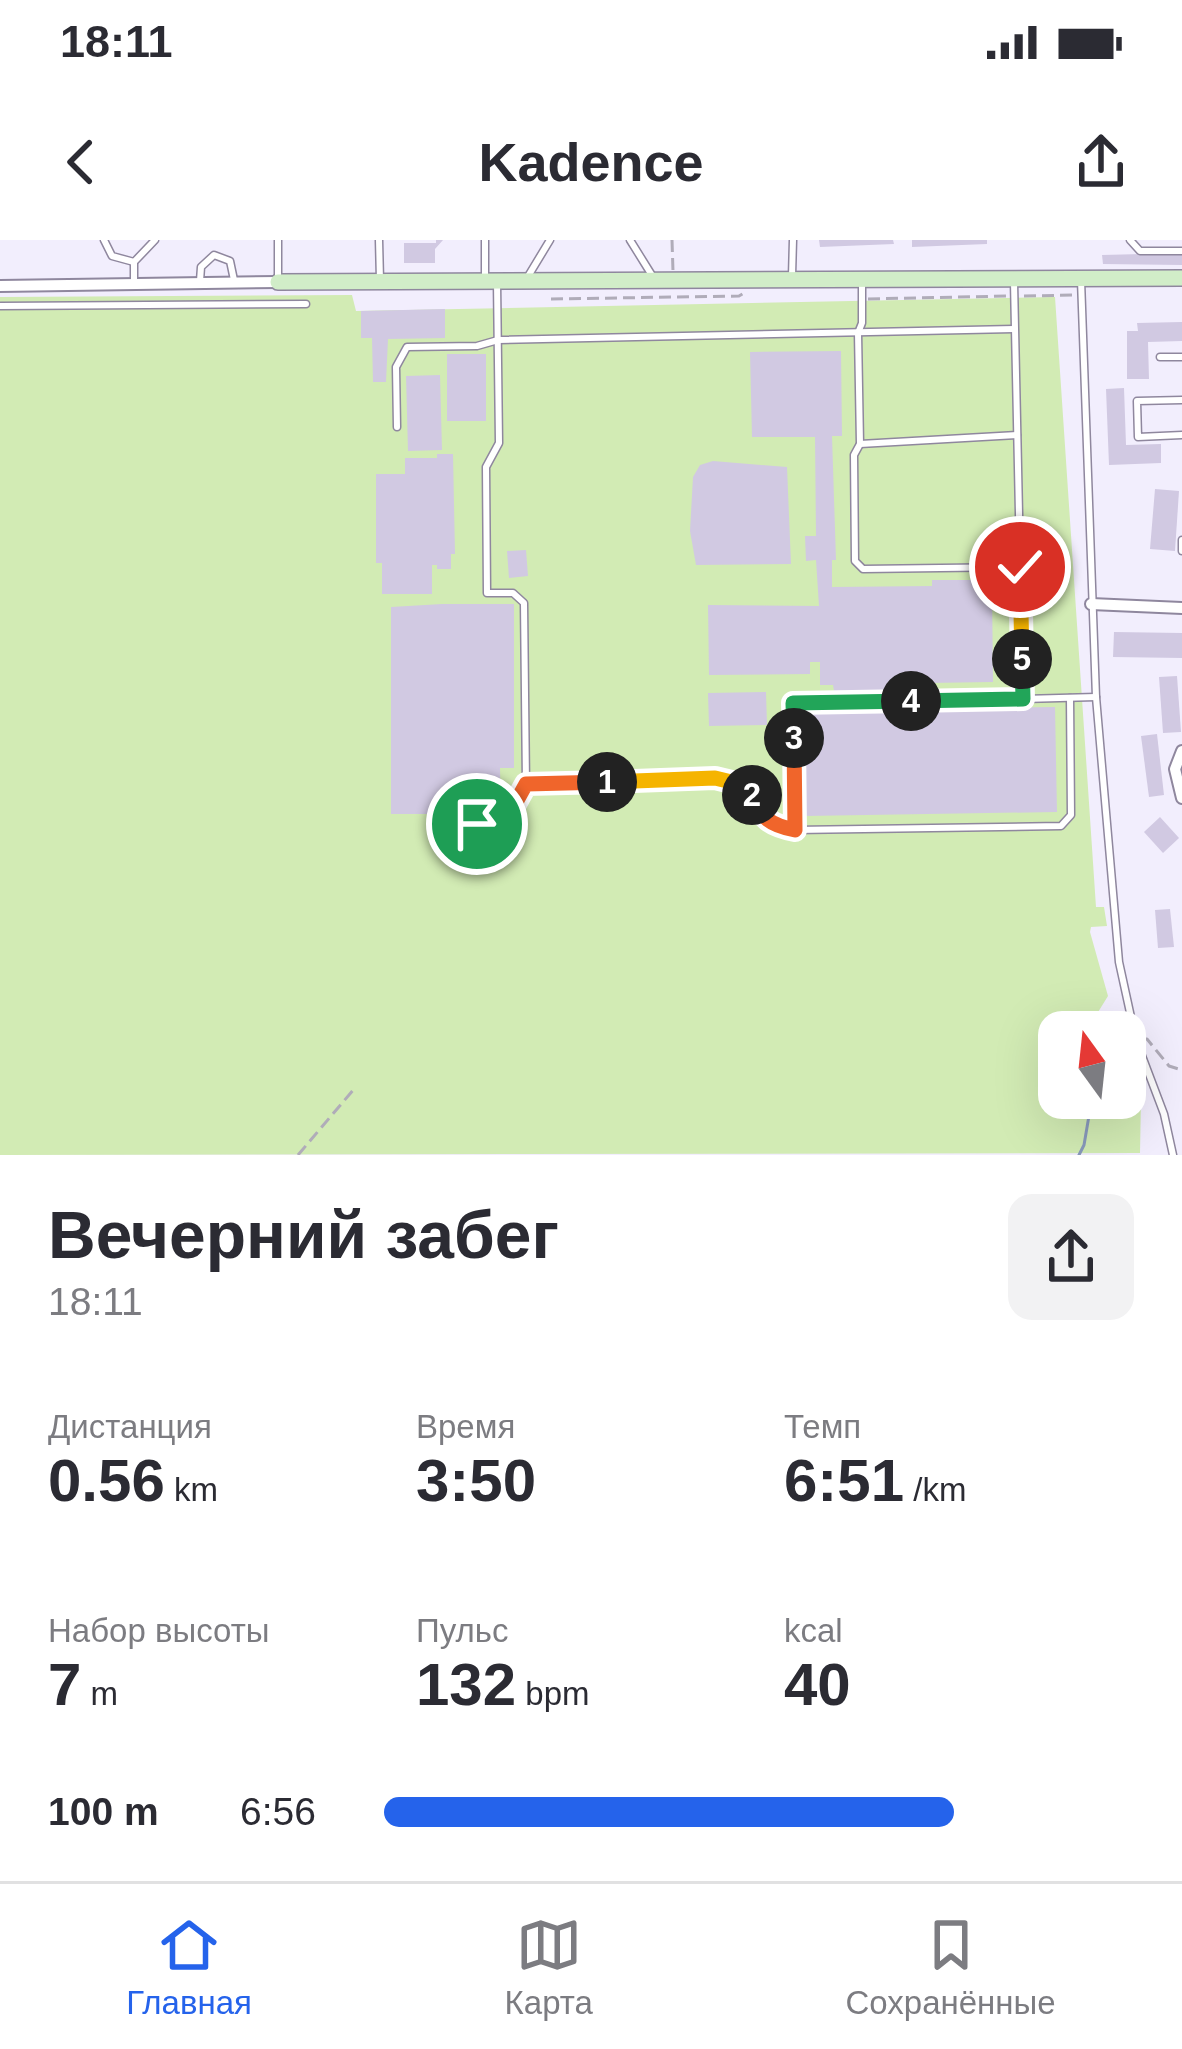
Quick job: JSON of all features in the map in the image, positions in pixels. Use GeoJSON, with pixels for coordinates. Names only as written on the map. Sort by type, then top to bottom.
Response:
{"type":"FeatureCollection","features":[{"type":"Feature","properties":{"kind":"street"},"geometry":{"type":"LineString","coordinates":[[0,286],[1182,278]]}},
{"type":"Feature","properties":{"kind":"street"},"geometry":{"type":"LineString","coordinates":[[1091,604],[1182,608]]}},
{"type":"Feature","properties":{"kind":"street"},"geometry":{"type":"LineString","coordinates":[[1182,751],[1175,769],[1182,798]]}},
{"type":"Feature","properties":{"kind":"lane"},"geometry":{"type":"LineString","coordinates":[[104,240],[112,256],[134,262]]}},
{"type":"Feature","properties":{"kind":"lane"},"geometry":{"type":"LineString","coordinates":[[134,285],[134,262],[154,240]]}},
{"type":"Feature","properties":{"kind":"lane"},"geometry":{"type":"LineString","coordinates":[[278,240],[278,282]]}},
{"type":"Feature","properties":{"kind":"lane"},"geometry":{"type":"LineString","coordinates":[[379,240],[380,280]]}},
{"type":"Feature","properties":{"kind":"lane"},"geometry":{"type":"LineString","coordinates":[[477,824],[504,824],[526,784],[524,603],[513,593],[487,593],[486,467],[499,443],[497,340],[485,240]]}},
{"type":"Feature","properties":{"kind":"lane"},"geometry":{"type":"LineString","coordinates":[[525,280],[550,240]]}},
{"type":"Feature","properties":{"kind":"lane"},"geometry":{"type":"LineString","coordinates":[[630,240],[656,280]]}},
{"type":"Feature","properties":{"kind":"lane"},"geometry":{"type":"LineString","coordinates":[[792,280],[793,240]]}},
{"type":"Feature","properties":{"kind":"lane"},"geometry":{"type":"LineString","coordinates":[[1130,240],[1140,251],[1182,250]]}},
{"type":"Feature","properties":{"kind":"lane"},"geometry":{"type":"LineString","coordinates":[[200,285],[201,267],[214,255],[230,261],[235,284]]}},
{"type":"Feature","properties":{"kind":"lane"},"geometry":{"type":"LineString","coordinates":[[1082,278],[1096,697],[1119,962],[1130,1011]]}},
{"type":"Feature","properties":{"kind":"lane"},"geometry":{"type":"LineString","coordinates":[[862,279],[860,444],[854,455],[855,561],[863,569],[1020,567]]}},
{"type":"Feature","properties":{"kind":"lane"},"geometry":{"type":"LineString","coordinates":[[1014,279],[1023,699]]}},
{"type":"Feature","properties":{"kind":"lane"},"geometry":{"type":"LineString","coordinates":[[0,306],[306,304]]}},
{"type":"Feature","properties":{"kind":"lane"},"geometry":{"type":"LineString","coordinates":[[397,428],[396,367],[407,347],[477,346],[497,340],[1014,329]]}},
{"type":"Feature","properties":{"kind":"lane"},"geometry":{"type":"LineString","coordinates":[[1160,357],[1182,356]]}},
{"type":"Feature","properties":{"kind":"lane"},"geometry":{"type":"LineString","coordinates":[[1182,400],[1137,401],[1138,437],[1182,435]]}},
{"type":"Feature","properties":{"kind":"lane"},"geometry":{"type":"LineString","coordinates":[[860,444],[1017,436]]}},
{"type":"Feature","properties":{"kind":"lane"},"geometry":{"type":"LineString","coordinates":[[1182,540],[1182,551]]}},
{"type":"Feature","properties":{"kind":"lane"},"geometry":{"type":"LineString","coordinates":[[795,830],[793,703],[1096,697]]}},
{"type":"Feature","properties":{"kind":"lane"},"geometry":{"type":"LineString","coordinates":[[526,784],[715,778],[748,786],[761,817],[774,826],[795,830],[1061,826],[1071,815],[1070,698]]}},
{"type":"Feature","properties":{"kind":"lane"},"geometry":{"type":"LineString","coordinates":[[1146,1066],[1173,1155]]}},
{"type":"Feature","properties":{"kind":"path"},"geometry":{"type":"LineString","coordinates":[[672,240],[673,273]]}},
{"type":"Feature","properties":{"kind":"path"},"geometry":{"type":"LineString","coordinates":[[551,299],[739,296],[746,292]]}},
{"type":"Feature","properties":{"kind":"path"},"geometry":{"type":"LineString","coordinates":[[1146,1039],[1169,1066],[1182,1070]]}},
{"type":"Feature","properties":{"kind":"path"},"geometry":{"type":"LineString","coordinates":[[298,1155],[354,1089]]}},
{"type":"Feature","properties":{"kind":"green space"},"geometry":{"type":"Polygon","coordinates":[[[352,295],[356,311],[1055,297],[1096,907],[1104,907],[1107,926],[1091,927],[1090,932],[1108,996],[1099,1011],[1038,1011],[1038,1119],[1141,1119],[1140,1153],[0,1155],[0,297],[352,295]]]}},
{"type":"Feature","properties":{"kind":"building"},"geometry":{"type":"Polygon","coordinates":[[[443,240],[435,249],[435,263],[404,263],[404,243],[443,240]]]}},
{"type":"Feature","properties":{"kind":"building"},"geometry":{"type":"Polygon","coordinates":[[[819,240],[893,240],[894,244],[820,247],[819,240]]]}},
{"type":"Feature","properties":{"kind":"building"},"geometry":{"type":"Polygon","coordinates":[[[912,240],[987,240],[987,244],[912,247],[912,240]]]}},
{"type":"Feature","properties":{"kind":"building"},"geometry":{"type":"Polygon","coordinates":[[[1182,253],[1182,265],[1103,264],[1102,255],[1182,253]]]}},
{"type":"Feature","properties":{"kind":"building"},"geometry":{"type":"Polygon","coordinates":[[[445,309],[445,338],[388,339],[386,382],[373,382],[372,338],[361,338],[361,311],[445,309]]]}},
{"type":"Feature","properties":{"kind":"building"},"geometry":{"type":"Polygon","coordinates":[[[1182,322],[1182,341],[1148,342],[1149,379],[1127,379],[1127,331],[1138,331],[1137,323],[1182,322]]]}},
{"type":"Feature","properties":{"kind":"building"},"geometry":{"type":"Polygon","coordinates":[[[841,351],[842,436],[832,436],[836,560],[832,560],[832,587],[932,586],[932,580],[975,580],[975,587],[992,587],[993,682],[834,691],[833,685],[820,685],[820,662],[810,662],[810,674],[709,675],[708,605],[819,606],[816,560],[806,561],[805,536],[816,536],[815,437],[752,437],[750,352],[841,351]]]}},
{"type":"Feature","properties":{"kind":"building"},"geometry":{"type":"Polygon","coordinates":[[[447,354],[486,354],[486,421],[447,421],[447,354]]]}},
{"type":"Feature","properties":{"kind":"building"},"geometry":{"type":"Polygon","coordinates":[[[440,375],[442,450],[408,451],[406,376],[440,375]]]}},
{"type":"Feature","properties":{"kind":"building"},"geometry":{"type":"Polygon","coordinates":[[[1124,388],[1126,445],[1161,444],[1161,463],[1109,465],[1106,389],[1124,388]]]}},
{"type":"Feature","properties":{"kind":"building"},"geometry":{"type":"Polygon","coordinates":[[[437,454],[453,454],[455,554],[451,554],[451,569],[432,565],[432,594],[382,594],[382,563],[376,563],[376,474],[405,474],[405,458],[437,458],[437,454]]]}},
{"type":"Feature","properties":{"kind":"building"},"geometry":{"type":"Polygon","coordinates":[[[713,461],[787,467],[791,564],[696,565],[690,531],[693,477],[700,465],[713,461]]]}},
{"type":"Feature","properties":{"kind":"building"},"geometry":{"type":"Polygon","coordinates":[[[1155,489],[1179,491],[1175,551],[1150,549],[1155,489]]]}},
{"type":"Feature","properties":{"kind":"building"},"geometry":{"type":"Polygon","coordinates":[[[526,550],[528,576],[509,578],[507,551],[526,550]]]}},
{"type":"Feature","properties":{"kind":"building"},"geometry":{"type":"Polygon","coordinates":[[[514,604],[514,768],[500,768],[501,814],[391,814],[391,607],[514,604]]]}},
{"type":"Feature","properties":{"kind":"building"},"geometry":{"type":"Polygon","coordinates":[[[1114,632],[1182,633],[1182,658],[1113,657],[1114,632]]]}},
{"type":"Feature","properties":{"kind":"building"},"geometry":{"type":"Polygon","coordinates":[[[1177,676],[1181,732],[1163,733],[1159,677],[1177,676]]]}},
{"type":"Feature","properties":{"kind":"building"},"geometry":{"type":"Polygon","coordinates":[[[766,692],[767,725],[709,726],[708,693],[766,692]]]}},
{"type":"Feature","properties":{"kind":"building"},"geometry":{"type":"Polygon","coordinates":[[[1055,707],[1057,812],[805,816],[803,710],[1055,707]]]}},
{"type":"Feature","properties":{"kind":"building"},"geometry":{"type":"Polygon","coordinates":[[[1157,734],[1164,795],[1149,797],[1141,736],[1157,734]]]}},
{"type":"Feature","properties":{"kind":"building"},"geometry":{"type":"Polygon","coordinates":[[[1160,817],[1179,838],[1163,853],[1144,832],[1160,817]]]}},
{"type":"Feature","properties":{"kind":"building"},"geometry":{"type":"Polygon","coordinates":[[[1170,909],[1174,947],[1158,948],[1155,910],[1170,909]]]}},
{"type":"Feature","properties":{"kind":"waterway"},"geometry":{"type":"LineString","coordinates":[[1079,1155],[1088,1119]]}},
{"type":"Feature","properties":{"kind":"route"},"geometry":{"type":"LineString","coordinates":[[477,824],[504,824],[526,784],[715,778],[748,786],[761,817],[774,826],[795,830],[793,703],[1023,699],[1020,567]]}}]}
